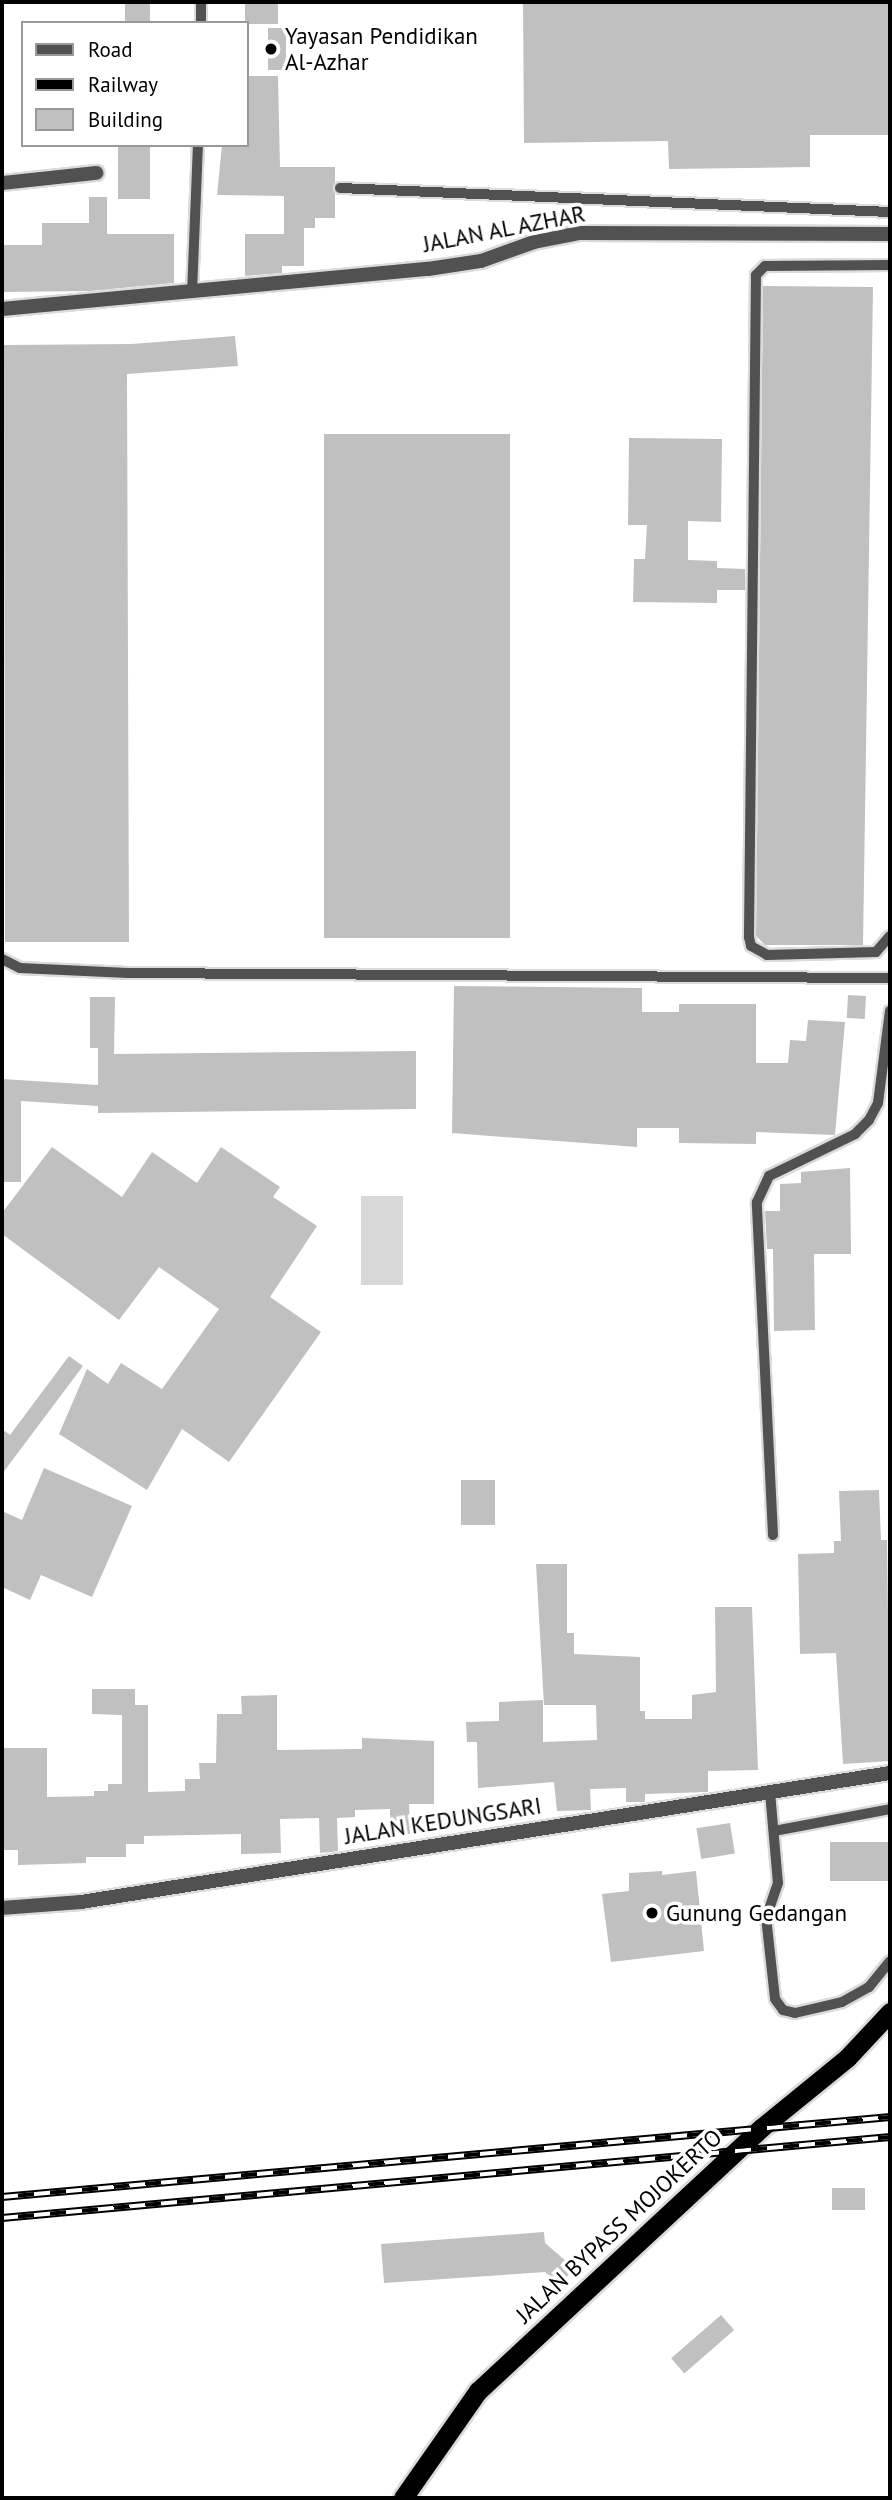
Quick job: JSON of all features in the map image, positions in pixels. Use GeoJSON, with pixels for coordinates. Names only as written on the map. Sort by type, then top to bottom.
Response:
{"type":"FeatureCollection","features":[{"type":"Feature","properties":{"kind":"highway","name":"JALAN BYPASS MOJOKERTO"},"geometry":{"type":"LineString","coordinates":[[403,2498],[478,2391],[761,2128],[846,2058],[890,2012]]}},
{"type":"Feature","properties":{"kind":"street"},"geometry":{"type":"LineString","coordinates":[[2,183],[96,173]]}},
{"type":"Feature","properties":{"kind":"street","name":"JALAN AL AZHAR"},"geometry":{"type":"LineString","coordinates":[[2,309],[428,269],[481,261],[534,242],[580,233],[890,234]]}},
{"type":"Feature","properties":{"kind":"street","name":"JALAN KEDUNGSARI"},"geometry":{"type":"LineString","coordinates":[[2,1908],[81,1902],[890,1773]]}},
{"type":"Feature","properties":{"kind":"lane"},"geometry":{"type":"LineString","coordinates":[[201,2],[201,21]]}},
{"type":"Feature","properties":{"kind":"lane"},"geometry":{"type":"LineString","coordinates":[[192,293],[198,147]]}},
{"type":"Feature","properties":{"kind":"lane"},"geometry":{"type":"LineString","coordinates":[[340,188],[890,212]]}},
{"type":"Feature","properties":{"kind":"lane"},"geometry":{"type":"LineString","coordinates":[[890,265],[765,266],[756,275],[749,937],[751,946],[766,955],[876,952],[890,936]]}},
{"type":"Feature","properties":{"kind":"lane"},"geometry":{"type":"LineString","coordinates":[[2,959],[20,968],[128,974],[890,978]]}},
{"type":"Feature","properties":{"kind":"lane"},"geometry":{"type":"LineString","coordinates":[[773,1535],[757,1202],[769,1176],[855,1134],[869,1120],[878,1103],[890,1011]]}},
{"type":"Feature","properties":{"kind":"lane"},"geometry":{"type":"LineString","coordinates":[[770,1792],[778,1883],[766,1917],[775,1999],[783,2010],[795,2012],[842,2002],[869,1987],[890,1961]]}},
{"type":"Feature","properties":{"kind":"lane"},"geometry":{"type":"LineString","coordinates":[[774,1831],[890,1810]]}},
{"type":"Feature","properties":{"kind":"shaded area"},"geometry":{"type":"Polygon","coordinates":[[[361,1196],[403,1196],[403,1285],[361,1285],[361,1196]]]}},
{"type":"Feature","properties":{"kind":"building"},"geometry":{"type":"Polygon","coordinates":[[[125,2],[150,2],[150,21],[125,21],[125,2]]]}},
{"type":"Feature","properties":{"kind":"building"},"geometry":{"type":"Polygon","coordinates":[[[245,2],[278,2],[278,24],[248,24],[248,21],[245,21],[245,2]]]}},
{"type":"Feature","properties":{"kind":"building"},"geometry":{"type":"Polygon","coordinates":[[[523,2],[890,2],[890,135],[810,135],[810,167],[669,169],[668,141],[524,143],[523,2]]]}},
{"type":"Feature","properties":{"kind":"building"},"geometry":{"type":"Polygon","coordinates":[[[268,28],[286,28],[286,70],[268,70],[268,28]]]}},
{"type":"Feature","properties":{"kind":"building"},"geometry":{"type":"Polygon","coordinates":[[[248,76],[278,76],[280,167],[335,167],[335,218],[315,218],[315,228],[304,228],[304,266],[282,266],[282,273],[245,276],[245,234],[284,234],[284,196],[217,195],[222,147],[248,147],[248,76]]]}},
{"type":"Feature","properties":{"kind":"building"},"geometry":{"type":"Polygon","coordinates":[[[118,147],[150,147],[150,199],[118,199],[118,147]]]}},
{"type":"Feature","properties":{"kind":"building"},"geometry":{"type":"Polygon","coordinates":[[[89,197],[107,197],[107,234],[174,234],[174,283],[90,291],[2,292],[2,245],[42,245],[42,223],[89,223],[89,197]]]}},
{"type":"Feature","properties":{"kind":"building"},"geometry":{"type":"Polygon","coordinates":[[[763,286],[873,287],[863,945],[765,945],[756,936],[763,286]]]}},
{"type":"Feature","properties":{"kind":"building"},"geometry":{"type":"Polygon","coordinates":[[[235,336],[238,366],[127,374],[129,942],[5,942],[4,345],[132,344],[235,336]]]}},
{"type":"Feature","properties":{"kind":"building"},"geometry":{"type":"Polygon","coordinates":[[[324,434],[510,434],[510,938],[324,938],[324,434]]]}},
{"type":"Feature","properties":{"kind":"building"},"geometry":{"type":"Polygon","coordinates":[[[629,438],[722,439],[721,522],[688,521],[688,560],[717,561],[717,568],[745,569],[745,590],[717,590],[717,603],[633,602],[634,559],[645,559],[647,525],[628,525],[629,438]]]}},
{"type":"Feature","properties":{"kind":"building"},"geometry":{"type":"Polygon","coordinates":[[[454,986],[642,988],[642,1012],[679,1012],[679,1004],[756,1004],[756,1063],[788,1063],[790,1040],[806,1041],[808,1020],[845,1022],[835,1135],[756,1132],[756,1144],[679,1143],[679,1128],[637,1128],[637,1147],[452,1133],[454,986]]]}},
{"type":"Feature","properties":{"kind":"building"},"geometry":{"type":"Polygon","coordinates":[[[848,995],[866,996],[865,1019],[847,1018],[848,995]]]}},
{"type":"Feature","properties":{"kind":"building"},"geometry":{"type":"Polygon","coordinates":[[[90,997],[115,997],[114,1054],[416,1051],[416,1109],[98,1113],[98,1106],[21,1101],[21,1182],[2,1182],[2,1079],[98,1085],[98,1048],[90,1048],[90,997]]]}},
{"type":"Feature","properties":{"kind":"building"},"geometry":{"type":"Polygon","coordinates":[[[52,1147],[122,1197],[152,1152],[197,1183],[221,1147],[280,1187],[273,1197],[317,1226],[270,1297],[321,1332],[229,1462],[182,1429],[147,1490],[59,1434],[87,1369],[108,1384],[121,1363],[162,1389],[219,1309],[159,1267],[119,1320],[2,1234],[2,1213],[52,1147]]]}},
{"type":"Feature","properties":{"kind":"building"},"geometry":{"type":"Polygon","coordinates":[[[850,1168],[851,1254],[814,1254],[815,1330],[774,1331],[773,1249],[767,1249],[765,1211],[780,1211],[780,1184],[801,1183],[801,1172],[850,1168]]]}},
{"type":"Feature","properties":{"kind":"building"},"geometry":{"type":"Polygon","coordinates":[[[69,1356],[83,1366],[2,1474],[2,1429],[10,1435],[69,1356]]]}},
{"type":"Feature","properties":{"kind":"building"},"geometry":{"type":"Polygon","coordinates":[[[44,1468],[132,1506],[92,1597],[41,1575],[30,1600],[2,1587],[2,1511],[22,1520],[44,1468]]]}},
{"type":"Feature","properties":{"kind":"building"},"geometry":{"type":"Polygon","coordinates":[[[461,1480],[495,1480],[495,1525],[461,1525],[461,1480]]]}},
{"type":"Feature","properties":{"kind":"building"},"geometry":{"type":"Polygon","coordinates":[[[879,1490],[881,1540],[887,1540],[890,1761],[843,1764],[836,1653],[800,1654],[798,1554],[834,1553],[834,1541],[841,1541],[839,1491],[879,1490]]]}},
{"type":"Feature","properties":{"kind":"building"},"geometry":{"type":"Polygon","coordinates":[[[536,1564],[567,1564],[567,1633],[574,1633],[574,1654],[640,1657],[640,1711],[645,1711],[645,1719],[692,1719],[692,1695],[716,1692],[715,1607],[752,1607],[758,1770],[708,1771],[708,1792],[645,1794],[645,1802],[626,1802],[626,1788],[590,1789],[591,1810],[557,1811],[554,1782],[478,1788],[477,1742],[467,1742],[466,1722],[499,1721],[499,1702],[543,1700],[543,1742],[597,1740],[596,1705],[544,1705],[536,1564]]]}},
{"type":"Feature","properties":{"kind":"building"},"geometry":{"type":"Polygon","coordinates":[[[92,1689],[135,1689],[135,1705],[148,1705],[148,1792],[185,1791],[185,1779],[200,1779],[199,1763],[216,1763],[217,1714],[242,1714],[241,1696],[277,1695],[277,1750],[362,1749],[362,1738],[434,1741],[434,1804],[409,1804],[410,1834],[390,1834],[390,1809],[355,1810],[355,1817],[337,1818],[338,1851],[320,1853],[319,1818],[280,1819],[281,1853],[241,1854],[241,1834],[144,1836],[144,1844],[126,1844],[126,1857],[86,1857],[86,1863],[18,1865],[18,1850],[2,1850],[2,1748],[47,1748],[47,1797],[94,1796],[94,1791],[108,1791],[108,1784],[122,1784],[122,1715],[92,1714],[92,1689]]]}},
{"type":"Feature","properties":{"kind":"building"},"geometry":{"type":"Polygon","coordinates":[[[730,1823],[735,1854],[701,1859],[696,1828],[730,1823]]]}},
{"type":"Feature","properties":{"kind":"building"},"geometry":{"type":"Polygon","coordinates":[[[830,1842],[890,1842],[890,1881],[830,1881],[830,1842]]]}},
{"type":"Feature","properties":{"kind":"building"},"geometry":{"type":"Polygon","coordinates":[[[662,1871],[662,1875],[696,1871],[704,1951],[611,1962],[602,1894],[629,1891],[629,1873],[662,1871]]]}},
{"type":"Feature","properties":{"kind":"building"},"geometry":{"type":"Polygon","coordinates":[[[832,2188],[865,2188],[865,2210],[832,2210],[832,2188]]]}},
{"type":"Feature","properties":{"kind":"building"},"geometry":{"type":"Polygon","coordinates":[[[544,2232],[545,2243],[574,2268],[560,2285],[545,2272],[384,2283],[381,2244],[544,2232]]]}},
{"type":"Feature","properties":{"kind":"building"},"geometry":{"type":"Polygon","coordinates":[[[721,2315],[734,2330],[684,2373],[671,2358],[721,2315]]]}},
{"type":"Feature","properties":{"kind":"railway"},"geometry":{"type":"LineString","coordinates":[[2,2197],[890,2117]]}},
{"type":"Feature","properties":{"kind":"railway"},"geometry":{"type":"LineString","coordinates":[[2,2218],[890,2137]]}},
{"type":"Feature","properties":{"kind":"place","name":"Yayasan Pendidikan Al-Azhar"},"geometry":{"type":"Point","coordinates":[271,49]}},
{"type":"Feature","properties":{"kind":"place","name":"Gunung Gedangan"},"geometry":{"type":"Point","coordinates":[652,1913]}}]}
